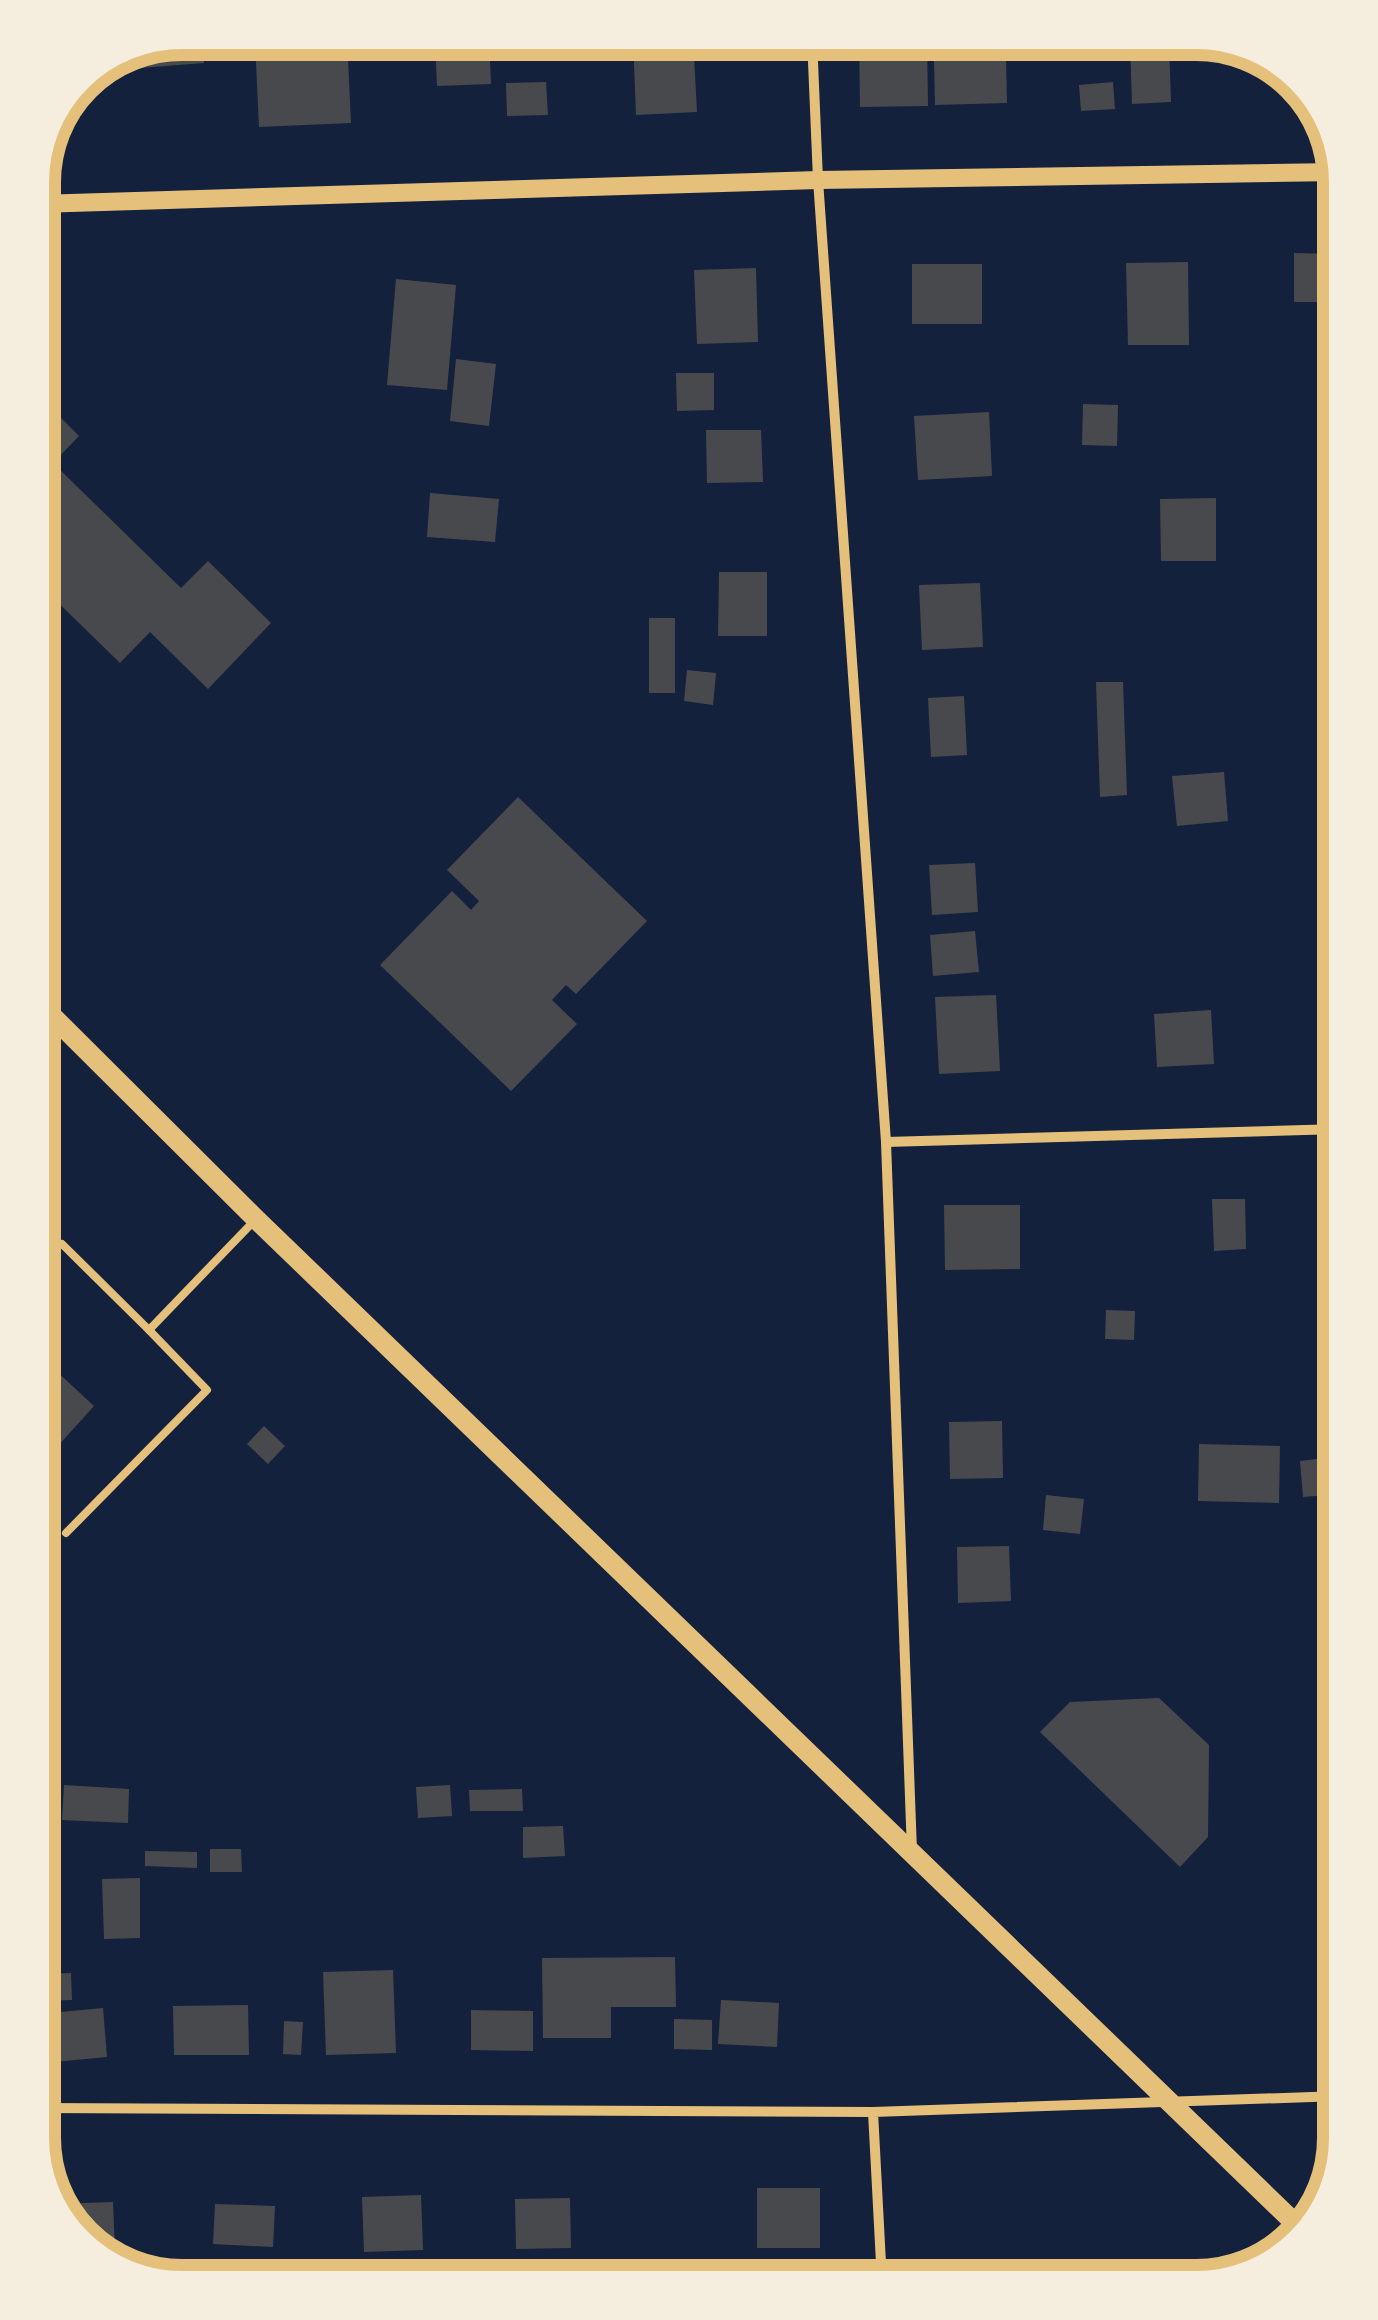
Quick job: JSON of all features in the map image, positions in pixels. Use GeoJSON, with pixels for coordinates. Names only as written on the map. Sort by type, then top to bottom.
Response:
{"type":"FeatureCollection","features":[{"type":"Feature","properties":{"kind":"main road"},"geometry":{"type":"LineString","coordinates":[[55,1019],[256,1219],[1292,2221]]}},
{"type":"Feature","properties":{"kind":"street"},"geometry":{"type":"LineString","coordinates":[[813,55],[818,180],[886,1142],[912,1853]]}},
{"type":"Feature","properties":{"kind":"street"},"geometry":{"type":"LineString","coordinates":[[55,203],[818,180],[1322,172]]}},
{"type":"Feature","properties":{"kind":"street"},"geometry":{"type":"LineString","coordinates":[[886,1142],[1323,1129]]}},
{"type":"Feature","properties":{"kind":"street"},"geometry":{"type":"LineString","coordinates":[[55,2108],[873,2112],[1323,2097]]}},
{"type":"Feature","properties":{"kind":"street"},"geometry":{"type":"LineString","coordinates":[[873,2112],[881,2265]]}},
{"type":"Feature","properties":{"kind":"lane"},"geometry":{"type":"LineString","coordinates":[[150,1330],[256,1219]]}},
{"type":"Feature","properties":{"kind":"lane"},"geometry":{"type":"LineString","coordinates":[[62,1244],[207,1390],[66,1533]]}},
{"type":"Feature","properties":{"kind":"building"},"geometry":{"type":"Polygon","coordinates":[[[182,55],[203,55],[204,63],[125,69],[157,57],[182,55]]]}},
{"type":"Feature","properties":{"kind":"building"},"geometry":{"type":"Polygon","coordinates":[[[256,55],[348,55],[351,123],[259,127],[256,55]]]}},
{"type":"Feature","properties":{"kind":"building"},"geometry":{"type":"Polygon","coordinates":[[[436,55],[490,55],[491,84],[437,86],[436,55]]]}},
{"type":"Feature","properties":{"kind":"building"},"geometry":{"type":"Polygon","coordinates":[[[634,55],[694,55],[697,112],[636,115],[634,55]]]}},
{"type":"Feature","properties":{"kind":"building"},"geometry":{"type":"Polygon","coordinates":[[[859,55],[927,55],[928,106],[860,107],[859,55]]]}},
{"type":"Feature","properties":{"kind":"building"},"geometry":{"type":"Polygon","coordinates":[[[1130,55],[1169,55],[1171,102],[1132,104],[1130,55]]]}},
{"type":"Feature","properties":{"kind":"building"},"geometry":{"type":"Polygon","coordinates":[[[1006,58],[1007,103],[935,105],[934,60],[1006,58]]]}},
{"type":"Feature","properties":{"kind":"building"},"geometry":{"type":"Polygon","coordinates":[[[546,82],[548,115],[507,116],[506,83],[546,82]]]}},
{"type":"Feature","properties":{"kind":"building"},"geometry":{"type":"Polygon","coordinates":[[[1113,82],[1115,109],[1081,111],[1079,85],[1113,82]]]}},
{"type":"Feature","properties":{"kind":"building"},"geometry":{"type":"Polygon","coordinates":[[[1294,253],[1323,254],[1323,302],[1294,302],[1294,253]]]}},
{"type":"Feature","properties":{"kind":"building"},"geometry":{"type":"Polygon","coordinates":[[[1188,262],[1189,345],[1128,345],[1126,263],[1188,262]]]}},
{"type":"Feature","properties":{"kind":"building"},"geometry":{"type":"Polygon","coordinates":[[[912,264],[982,264],[982,324],[912,324],[912,264]]]}},
{"type":"Feature","properties":{"kind":"building"},"geometry":{"type":"Polygon","coordinates":[[[756,268],[758,342],[697,344],[694,270],[756,268]]]}},
{"type":"Feature","properties":{"kind":"building"},"geometry":{"type":"Polygon","coordinates":[[[396,279],[456,285],[447,390],[387,385],[396,279]]]}},
{"type":"Feature","properties":{"kind":"building"},"geometry":{"type":"Polygon","coordinates":[[[456,359],[496,364],[489,426],[450,421],[456,359]]]}},
{"type":"Feature","properties":{"kind":"building"},"geometry":{"type":"Polygon","coordinates":[[[676,373],[714,373],[714,410],[677,411],[676,373]]]}},
{"type":"Feature","properties":{"kind":"building"},"geometry":{"type":"Polygon","coordinates":[[[1083,404],[1118,405],[1117,446],[1082,445],[1083,404]]]}},
{"type":"Feature","properties":{"kind":"building"},"geometry":{"type":"Polygon","coordinates":[[[55,412],[79,436],[55,461],[55,412]]]}},
{"type":"Feature","properties":{"kind":"building"},"geometry":{"type":"Polygon","coordinates":[[[989,412],[992,476],[918,480],[914,416],[989,412]]]}},
{"type":"Feature","properties":{"kind":"building"},"geometry":{"type":"Polygon","coordinates":[[[706,430],[761,430],[763,482],[707,483],[706,430]]]}},
{"type":"Feature","properties":{"kind":"building"},"geometry":{"type":"Polygon","coordinates":[[[55,465],[181,588],[208,561],[271,623],[208,689],[150,632],[120,663],[55,600],[55,465]]]}},
{"type":"Feature","properties":{"kind":"building"},"geometry":{"type":"Polygon","coordinates":[[[430,493],[499,499],[495,542],[427,537],[430,493]]]}},
{"type":"Feature","properties":{"kind":"building"},"geometry":{"type":"Polygon","coordinates":[[[1216,498],[1216,561],[1161,561],[1160,499],[1216,498]]]}},
{"type":"Feature","properties":{"kind":"building"},"geometry":{"type":"Polygon","coordinates":[[[719,572],[767,572],[767,636],[718,636],[719,572]]]}},
{"type":"Feature","properties":{"kind":"building"},"geometry":{"type":"Polygon","coordinates":[[[980,583],[983,647],[922,650],[919,585],[980,583]]]}},
{"type":"Feature","properties":{"kind":"building"},"geometry":{"type":"Polygon","coordinates":[[[649,618],[675,618],[675,693],[649,693],[649,618]]]}},
{"type":"Feature","properties":{"kind":"building"},"geometry":{"type":"Polygon","coordinates":[[[687,670],[716,673],[713,705],[684,701],[687,670]]]}},
{"type":"Feature","properties":{"kind":"building"},"geometry":{"type":"Polygon","coordinates":[[[1096,682],[1123,682],[1127,795],[1100,797],[1096,682]]]}},
{"type":"Feature","properties":{"kind":"building"},"geometry":{"type":"Polygon","coordinates":[[[964,696],[967,755],[931,757],[928,698],[964,696]]]}},
{"type":"Feature","properties":{"kind":"building"},"geometry":{"type":"Polygon","coordinates":[[[1224,772],[1228,821],[1177,826],[1172,776],[1224,772]]]}},
{"type":"Feature","properties":{"kind":"building"},"geometry":{"type":"Polygon","coordinates":[[[518,797],[647,921],[576,994],[566,985],[552,1000],[577,1024],[511,1091],[380,965],[452,891],[471,910],[479,901],[447,870],[518,797]]]}},
{"type":"Feature","properties":{"kind":"building"},"geometry":{"type":"Polygon","coordinates":[[[975,863],[978,912],[932,915],[929,865],[975,863]]]}},
{"type":"Feature","properties":{"kind":"building"},"geometry":{"type":"Polygon","coordinates":[[[975,931],[979,972],[933,976],[930,935],[975,931]]]}},
{"type":"Feature","properties":{"kind":"building"},"geometry":{"type":"Polygon","coordinates":[[[996,995],[1000,1071],[939,1074],[935,997],[996,995]]]}},
{"type":"Feature","properties":{"kind":"building"},"geometry":{"type":"Polygon","coordinates":[[[1211,1010],[1214,1064],[1157,1067],[1154,1014],[1211,1010]]]}},
{"type":"Feature","properties":{"kind":"building"},"geometry":{"type":"Polygon","coordinates":[[[1212,1199],[1245,1199],[1246,1249],[1214,1251],[1212,1199]]]}},
{"type":"Feature","properties":{"kind":"building"},"geometry":{"type":"Polygon","coordinates":[[[944,1205],[1020,1205],[1020,1269],[945,1270],[944,1205]]]}},
{"type":"Feature","properties":{"kind":"building"},"geometry":{"type":"Polygon","coordinates":[[[1106,1310],[1135,1311],[1134,1340],[1105,1339],[1106,1310]]]}},
{"type":"Feature","properties":{"kind":"building"},"geometry":{"type":"Polygon","coordinates":[[[55,1370],[94,1406],[55,1449],[55,1370]]]}},
{"type":"Feature","properties":{"kind":"building"},"geometry":{"type":"Polygon","coordinates":[[[1002,1421],[1003,1478],[950,1479],[949,1422],[1002,1421]]]}},
{"type":"Feature","properties":{"kind":"building"},"geometry":{"type":"Polygon","coordinates":[[[264,1426],[285,1446],[268,1464],[247,1444],[264,1426]]]}},
{"type":"Feature","properties":{"kind":"building"},"geometry":{"type":"Polygon","coordinates":[[[1199,1444],[1280,1446],[1279,1503],[1198,1501],[1199,1444]]]}},
{"type":"Feature","properties":{"kind":"building"},"geometry":{"type":"Polygon","coordinates":[[[1323,1458],[1323,1495],[1303,1497],[1300,1461],[1323,1458]]]}},
{"type":"Feature","properties":{"kind":"building"},"geometry":{"type":"Polygon","coordinates":[[[1046,1495],[1084,1499],[1080,1534],[1043,1530],[1046,1495]]]}},
{"type":"Feature","properties":{"kind":"building"},"geometry":{"type":"Polygon","coordinates":[[[1009,1546],[1011,1601],[958,1603],[957,1547],[1009,1546]]]}},
{"type":"Feature","properties":{"kind":"building"},"geometry":{"type":"Polygon","coordinates":[[[1159,1698],[1209,1745],[1208,1837],[1180,1867],[1040,1732],[1070,1702],[1159,1698]]]}},
{"type":"Feature","properties":{"kind":"building"},"geometry":{"type":"Polygon","coordinates":[[[64,1785],[129,1789],[128,1823],[62,1820],[64,1785]]]}},
{"type":"Feature","properties":{"kind":"building"},"geometry":{"type":"Polygon","coordinates":[[[450,1785],[452,1816],[418,1818],[416,1787],[450,1785]]]}},
{"type":"Feature","properties":{"kind":"building"},"geometry":{"type":"Polygon","coordinates":[[[522,1789],[523,1811],[470,1811],[469,1790],[522,1789]]]}},
{"type":"Feature","properties":{"kind":"building"},"geometry":{"type":"Polygon","coordinates":[[[563,1826],[565,1856],[523,1858],[523,1827],[563,1826]]]}},
{"type":"Feature","properties":{"kind":"building"},"geometry":{"type":"Polygon","coordinates":[[[210,1849],[241,1849],[242,1872],[210,1872],[210,1849]]]}},
{"type":"Feature","properties":{"kind":"building"},"geometry":{"type":"Polygon","coordinates":[[[145,1851],[197,1852],[197,1868],[145,1866],[145,1851]]]}},
{"type":"Feature","properties":{"kind":"building"},"geometry":{"type":"Polygon","coordinates":[[[140,1878],[140,1938],[104,1939],[102,1879],[140,1878]]]}},
{"type":"Feature","properties":{"kind":"building"},"geometry":{"type":"Polygon","coordinates":[[[675,1957],[676,2007],[611,2007],[611,2038],[543,2038],[542,1958],[675,1957]]]}},
{"type":"Feature","properties":{"kind":"building"},"geometry":{"type":"Polygon","coordinates":[[[393,1970],[396,2053],[326,2055],[323,1972],[393,1970]]]}},
{"type":"Feature","properties":{"kind":"building"},"geometry":{"type":"Polygon","coordinates":[[[71,1973],[72,2000],[55,2001],[55,1974],[71,1973]]]}},
{"type":"Feature","properties":{"kind":"building"},"geometry":{"type":"Polygon","coordinates":[[[721,2000],[779,2003],[777,2047],[718,2044],[721,2000]]]}},
{"type":"Feature","properties":{"kind":"building"},"geometry":{"type":"Polygon","coordinates":[[[248,2005],[249,2055],[174,2055],[173,2006],[248,2005]]]}},
{"type":"Feature","properties":{"kind":"building"},"geometry":{"type":"Polygon","coordinates":[[[103,2008],[107,2057],[55,2062],[55,2012],[103,2008]]]}},
{"type":"Feature","properties":{"kind":"building"},"geometry":{"type":"Polygon","coordinates":[[[471,2010],[533,2011],[533,2051],[471,2050],[471,2010]]]}},
{"type":"Feature","properties":{"kind":"building"},"geometry":{"type":"Polygon","coordinates":[[[674,2019],[712,2020],[712,2050],[674,2049],[674,2019]]]}},
{"type":"Feature","properties":{"kind":"building"},"geometry":{"type":"Polygon","coordinates":[[[284,2021],[303,2022],[301,2055],[283,2054],[284,2021]]]}},
{"type":"Feature","properties":{"kind":"building"},"geometry":{"type":"Polygon","coordinates":[[[757,2188],[820,2188],[820,2248],[757,2248],[757,2188]]]}},
{"type":"Feature","properties":{"kind":"building"},"geometry":{"type":"Polygon","coordinates":[[[421,2195],[423,2250],[364,2252],[362,2197],[421,2195]]]}},
{"type":"Feature","properties":{"kind":"building"},"geometry":{"type":"Polygon","coordinates":[[[570,2198],[571,2248],[516,2249],[515,2199],[570,2198]]]}},
{"type":"Feature","properties":{"kind":"building"},"geometry":{"type":"Polygon","coordinates":[[[113,2202],[115,2246],[86,2222],[73,2203],[113,2202]]]}},
{"type":"Feature","properties":{"kind":"building"},"geometry":{"type":"Polygon","coordinates":[[[215,2204],[275,2206],[273,2247],[213,2244],[215,2204]]]}}]}
